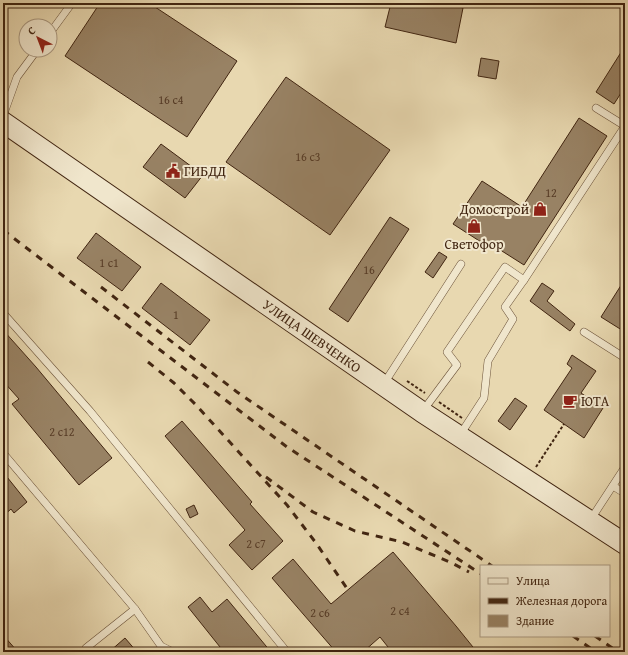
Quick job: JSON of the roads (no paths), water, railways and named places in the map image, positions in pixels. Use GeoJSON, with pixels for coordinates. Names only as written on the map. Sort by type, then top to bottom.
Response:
{"type":"FeatureCollection","features":[{"type":"Feature","properties":{"kind":"street","name":"УЛИЦА ШЕВЧЕНКО"},"geometry":{"type":"LineString","coordinates":[[3,122],[422,412],[625,544]]}},
{"type":"Feature","properties":{"kind":"lane"},"geometry":{"type":"LineString","coordinates":[[58,22],[72,3]]}},
{"type":"Feature","properties":{"kind":"lane"},"geometry":{"type":"LineString","coordinates":[[3,116],[17,77],[31,58]]}},
{"type":"Feature","properties":{"kind":"lane"},"geometry":{"type":"LineString","coordinates":[[459,436],[484,398],[488,361],[513,319],[505,307],[625,126],[596,108]]}},
{"type":"Feature","properties":{"kind":"lane"},"geometry":{"type":"LineString","coordinates":[[383,385],[461,264]]}},
{"type":"Feature","properties":{"kind":"lane"},"geometry":{"type":"LineString","coordinates":[[422,412],[457,365],[447,352],[505,267],[524,280]]}},
{"type":"Feature","properties":{"kind":"lane"},"geometry":{"type":"LineString","coordinates":[[3,313],[90,411],[287,652]]}},
{"type":"Feature","properties":{"kind":"lane"},"geometry":{"type":"LineString","coordinates":[[584,332],[625,358]]}},
{"type":"Feature","properties":{"kind":"lane"},"geometry":{"type":"LineString","coordinates":[[3,453],[135,609],[162,649],[173,652]]}},
{"type":"Feature","properties":{"kind":"lane"},"geometry":{"type":"LineString","coordinates":[[589,521],[625,467]]}},
{"type":"Feature","properties":{"kind":"lane"},"geometry":{"type":"LineString","coordinates":[[613,486],[624,493]]}},
{"type":"Feature","properties":{"kind":"lane"},"geometry":{"type":"LineString","coordinates":[[86,648],[135,609]]}},
{"type":"Feature","properties":{"kind":"railway"},"geometry":{"type":"LineString","coordinates":[[3,230],[287,447],[480,573]]}},
{"type":"Feature","properties":{"kind":"railway"},"geometry":{"type":"LineString","coordinates":[[101,287],[237,392],[491,565]]}},
{"type":"Feature","properties":{"kind":"railway"},"geometry":{"type":"LineString","coordinates":[[148,362],[174,383],[196,405],[287,505],[316,543],[348,590]]}},
{"type":"Feature","properties":{"kind":"railway"},"geometry":{"type":"LineString","coordinates":[[266,477],[313,512],[355,531],[402,542],[452,563],[469,572]]}},
{"type":"Feature","properties":{"kind":"railway"},"geometry":{"type":"LineString","coordinates":[[574,637],[596,652]]}},
{"type":"Feature","properties":{"kind":"railway"},"geometry":{"type":"LineString","coordinates":[[596,637],[618,652]]}},
{"type":"Feature","properties":{"kind":"place","name":"ГИБДД"},"geometry":{"type":"Point","coordinates":[173,171]}},
{"type":"Feature","properties":{"kind":"place","name":"Домострой"},"geometry":{"type":"Point","coordinates":[540,209]}},
{"type":"Feature","properties":{"kind":"place","name":"Светофор"},"geometry":{"type":"Point","coordinates":[474,226]}},
{"type":"Feature","properties":{"kind":"place","name":"ЮТА"},"geometry":{"type":"Point","coordinates":[570,401]}}]}
